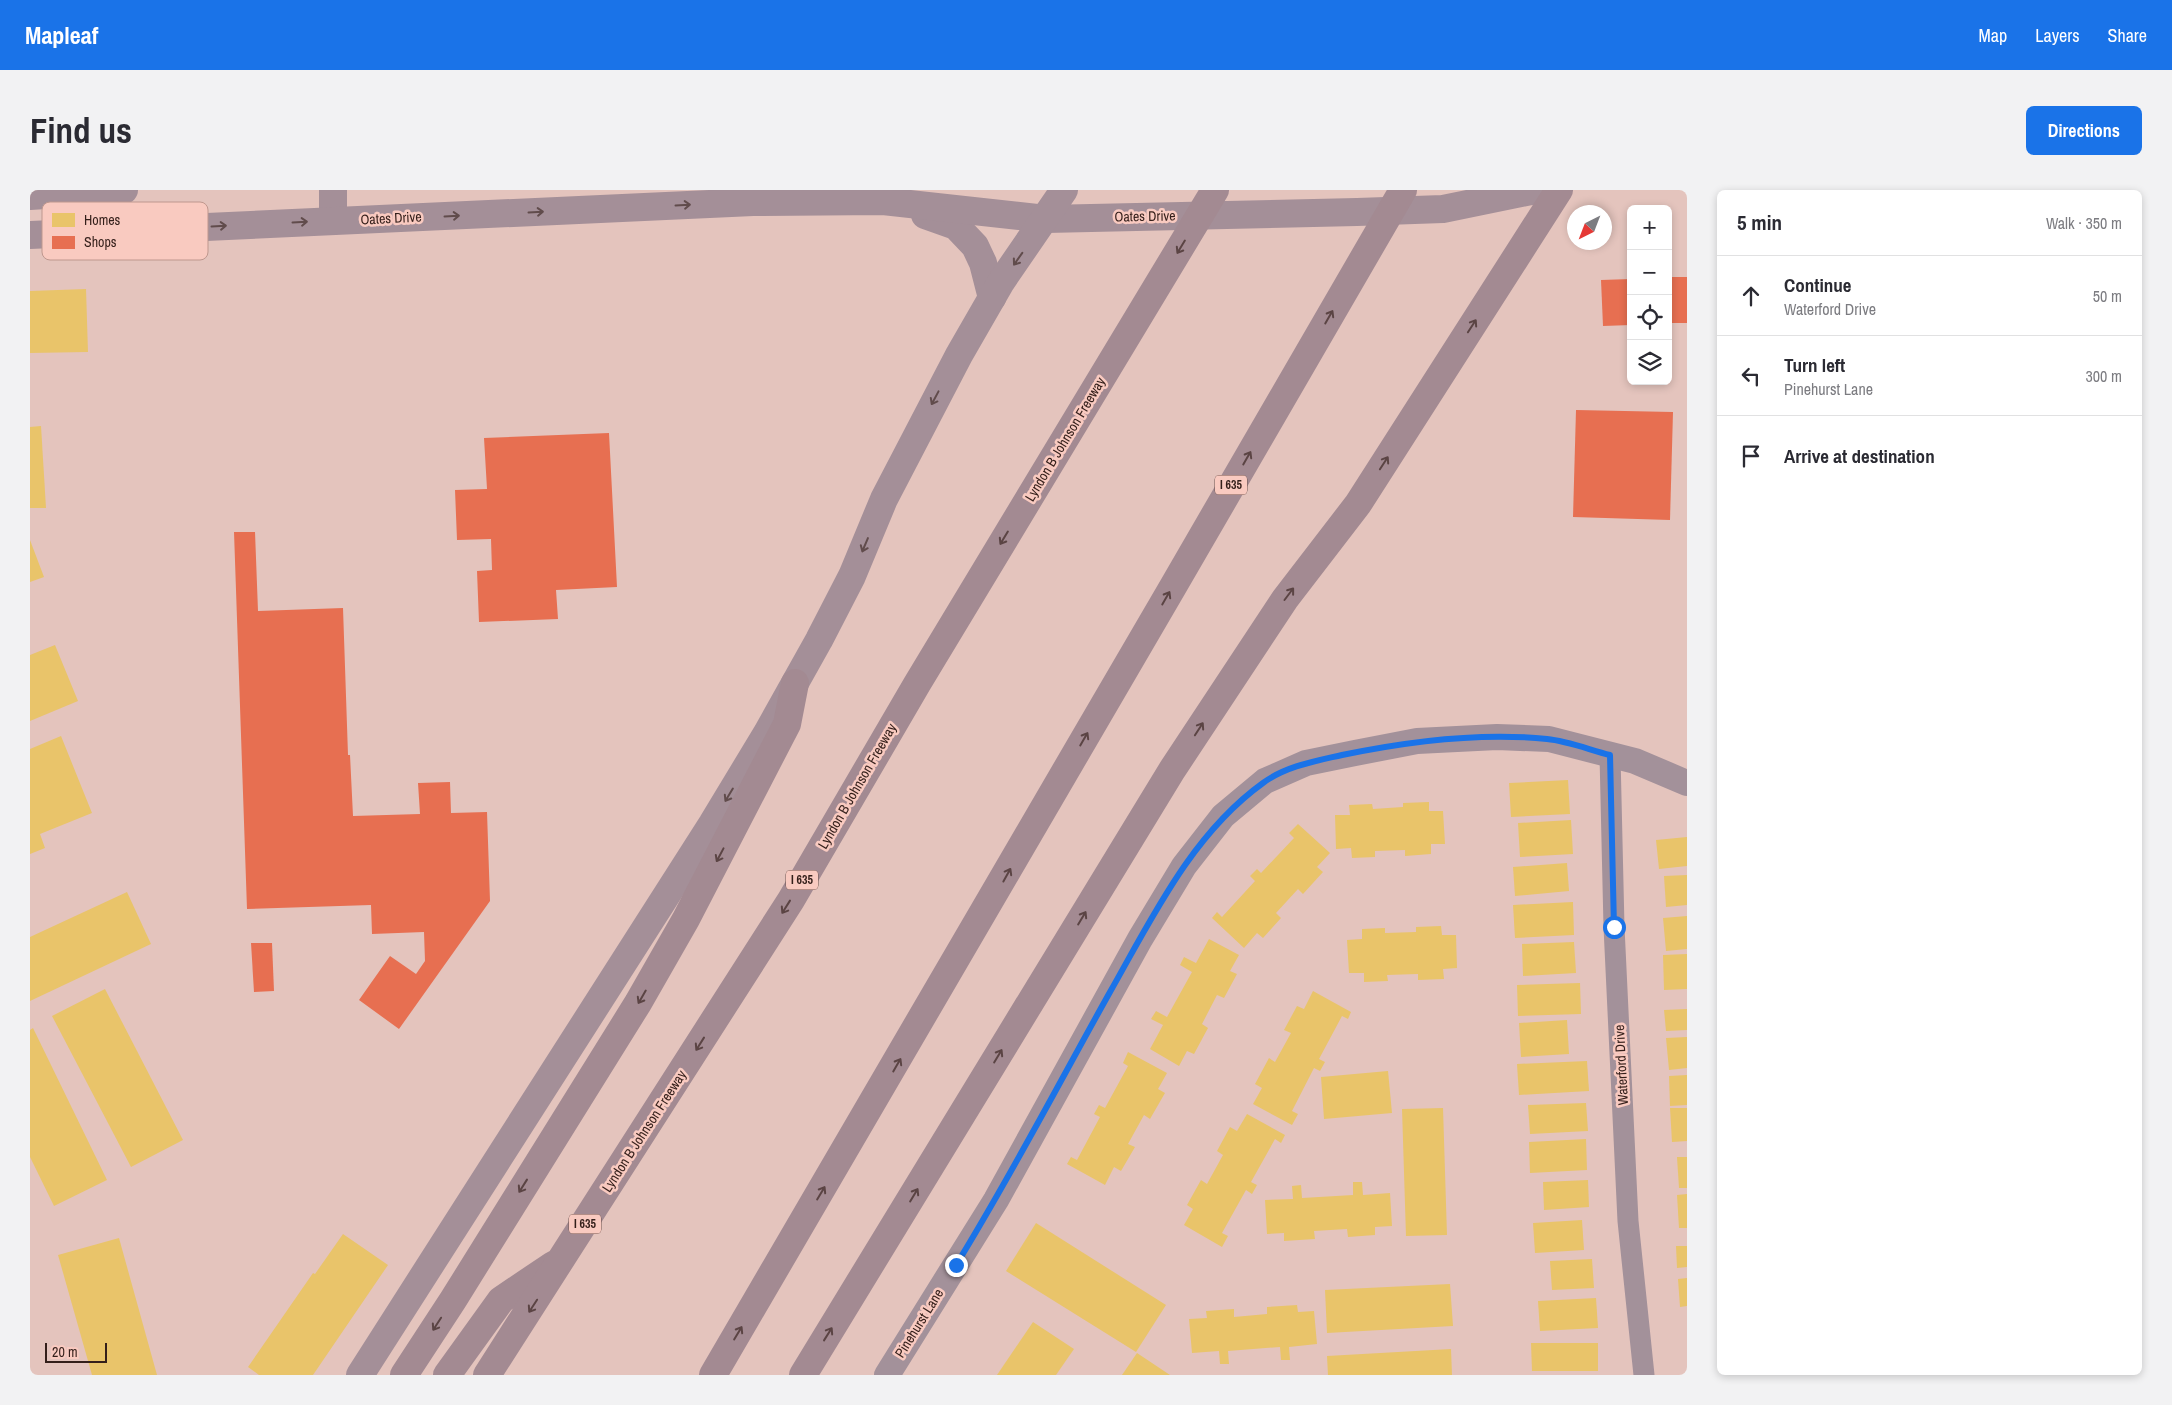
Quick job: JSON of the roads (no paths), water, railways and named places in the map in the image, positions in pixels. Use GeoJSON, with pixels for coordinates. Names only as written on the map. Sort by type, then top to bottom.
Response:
{"type":"FeatureCollection","features":[{"type":"Feature","properties":{"kind":"highway","name":"Lyndon B Johnson Freeway"},"geometry":{"type":"LineString","coordinates":[[487,1375],[791,900],[917,684],[1215,190]]}},
{"type":"Feature","properties":{"kind":"highway","name":"I 635"},"geometry":{"type":"LineString","coordinates":[[713,1375],[973,935],[1064,772],[1403,190]]}},
{"type":"Feature","properties":{"kind":"highway"},"geometry":{"type":"LineString","coordinates":[[803,1375],[1172,770],[1285,599],[1358,504],[1559,190]]}},
{"type":"Feature","properties":{"kind":"highway"},"geometry":{"type":"LineString","coordinates":[[404,1375],[458,1292],[638,1003],[727,843],[787,724],[795,683]]}},
{"type":"Feature","properties":{"kind":"highway"},"geometry":{"type":"LineString","coordinates":[[447,1375],[501,1300],[563,1259]]}},
{"type":"Feature","properties":{"kind":"main road"},"geometry":{"type":"LineString","coordinates":[[30,196],[124,190]]}},
{"type":"Feature","properties":{"kind":"main road"},"geometry":{"type":"LineString","coordinates":[[333,190],[333,221]]}},
{"type":"Feature","properties":{"kind":"main road","name":"Oates Drive"},"geometry":{"type":"LineString","coordinates":[[718,190],[753,202]]}},
{"type":"Feature","properties":{"kind":"main road"},"geometry":{"type":"LineString","coordinates":[[360,1375],[712,824],[795,683],[852,576],[884,499],[921,425],[992,298],[1064,190]]}},
{"type":"Feature","properties":{"kind":"main road","name":"Oates Drive"},"geometry":{"type":"LineString","coordinates":[[208,227],[753,202],[883,201],[1046,219],[1443,209],[1536,190]]}},
{"type":"Feature","properties":{"kind":"main road"},"geometry":{"type":"LineString","coordinates":[[883,201],[956,226],[975,246],[984,263],[992,298]]}},
{"type":"Feature","properties":{"kind":"street","name":"Pinehurst Lane"},"geometry":{"type":"LineString","coordinates":[[887,1375],[996,1200],[1140,939],[1184,866],[1223,816],[1265,781],[1306,763],[1416,741],[1497,737],[1549,739],[1644,764],[1687,783]]}},
{"type":"Feature","properties":{"kind":"street","name":"Waterford Drive"},"geometry":{"type":"LineString","coordinates":[[1610,755],[1614,927],[1628,1221],[1644,1375]]}}]}
